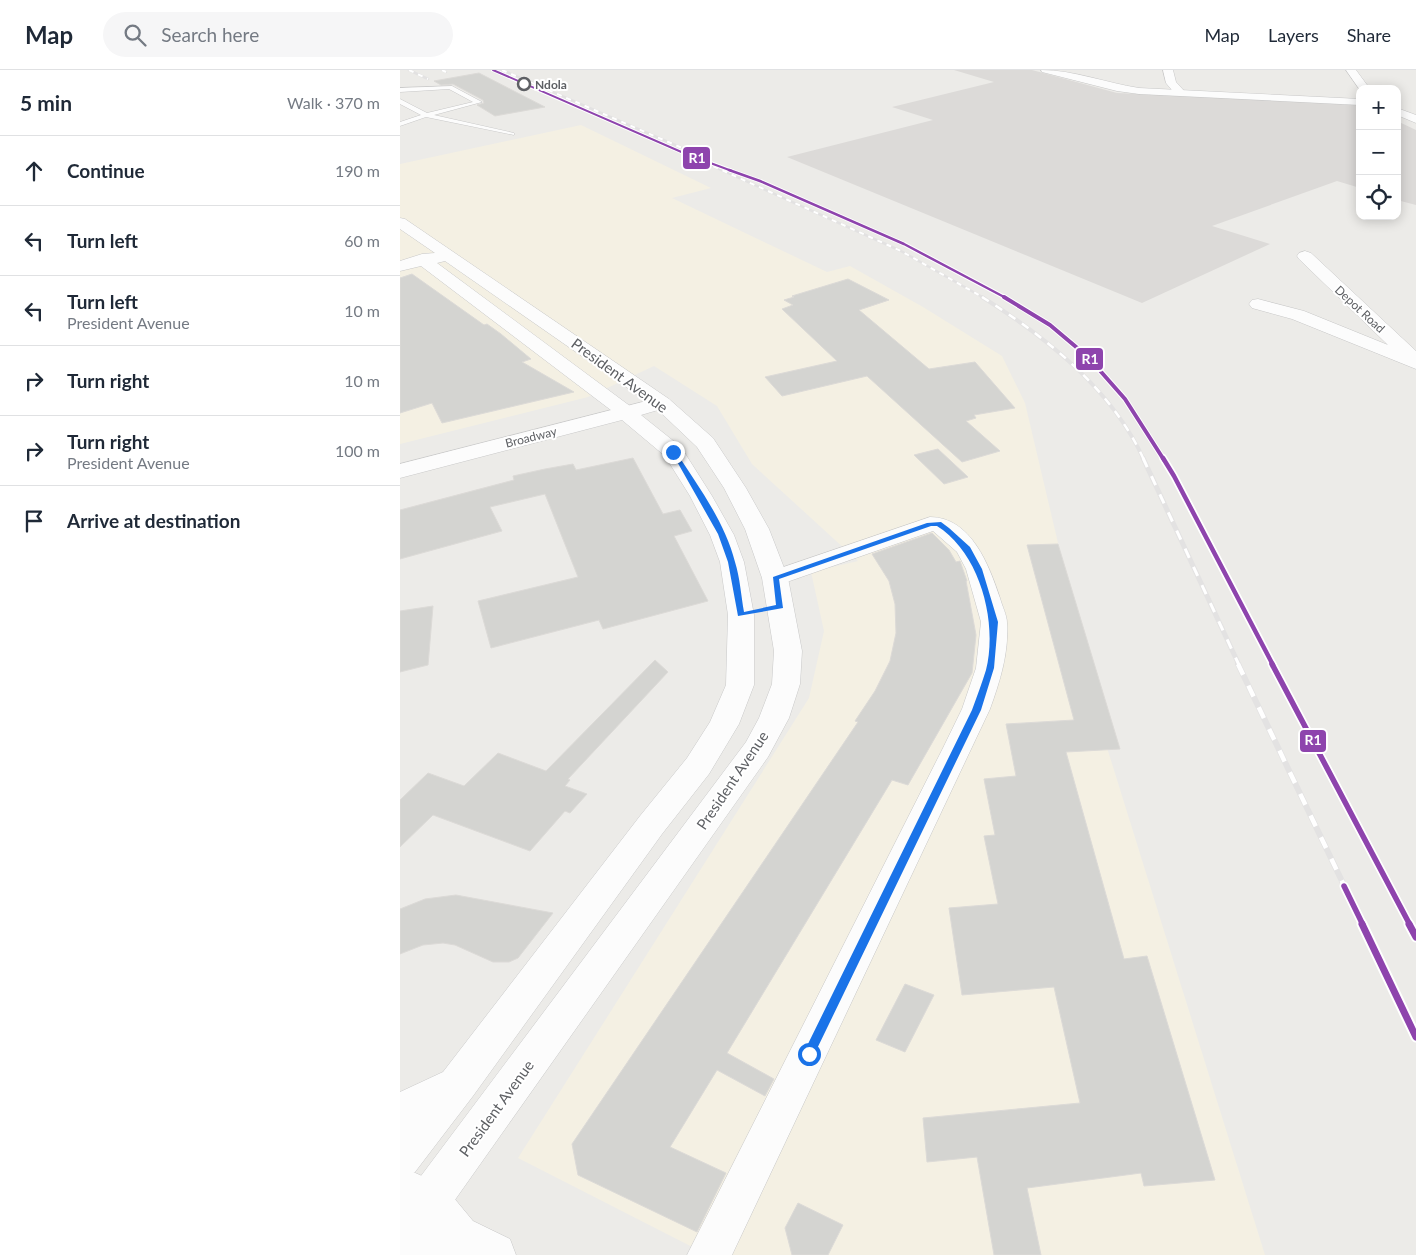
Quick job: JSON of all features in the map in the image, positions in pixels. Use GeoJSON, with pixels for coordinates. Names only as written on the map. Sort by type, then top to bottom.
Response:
{"type":"FeatureCollection","features":[{"type":"Feature","properties":{"kind":"street"},"geometry":{"type":"LineString","coordinates":[[1046,70],[1117,88],[1356,102]]}},
{"type":"Feature","properties":{"kind":"street"},"geometry":{"type":"LineString","coordinates":[[1168,70],[1171,83],[1180,93]]}},
{"type":"Feature","properties":{"kind":"street"},"geometry":{"type":"LineString","coordinates":[[1351,70],[1362,85]]}},
{"type":"Feature","properties":{"kind":"street"},"geometry":{"type":"LineString","coordinates":[[1401,113],[1416,119]]}},
{"type":"Feature","properties":{"kind":"street","name":"President Avenue"},"geometry":{"type":"LineString","coordinates":[[400,222],[662,403],[705,443],[735,488],[757,529],[778,592],[788,651],[786,684],[774,718],[757,749],[627,928],[414,1194],[400,1240]]}},
{"type":"Feature","properties":{"kind":"street","name":"President Avenue"},"geometry":{"type":"LineString","coordinates":[[400,1157],[459,1083],[651,825],[698,766],[724,724],[740,685],[740,615],[732,562],[722,534],[673,452],[627,413],[408,249]]}},
{"type":"Feature","properties":{"kind":"street"},"geometry":{"type":"LineString","coordinates":[[400,266],[447,255]]}},
{"type":"Feature","properties":{"kind":"street","name":"Depot Road"},"geometry":{"type":"LineString","coordinates":[[1305,256],[1416,362]]}},
{"type":"Feature","properties":{"kind":"street"},"geometry":{"type":"LineString","coordinates":[[1258,304],[1298,315],[1416,362]]}},
{"type":"Feature","properties":{"kind":"street","name":"Broadway"},"geometry":{"type":"LineString","coordinates":[[400,471],[662,403]]}},
{"type":"Feature","properties":{"kind":"street"},"geometry":{"type":"LineString","coordinates":[[709,1255],[976,710],[990,668],[994,622],[978,569],[967,549],[947,529],[938,524],[930,524],[778,592],[740,615]]}},
{"type":"Feature","properties":{"kind":"street"},"geometry":{"type":"LineString","coordinates":[[587,911],[627,928]]}},
{"type":"Feature","properties":{"kind":"street"},"geometry":{"type":"LineString","coordinates":[[400,1111],[412,1108],[459,1083]]}},
{"type":"Feature","properties":{"kind":"street"},"geometry":{"type":"LineString","coordinates":[[414,1194],[457,1237],[494,1255]]}},
{"type":"Feature","properties":{"kind":"street"},"geometry":{"type":"LineString","coordinates":[[400,1250],[457,1237]]}},
{"type":"Feature","properties":{"kind":"lane"},"geometry":{"type":"LineString","coordinates":[[400,90],[450,87],[479,102],[426,115],[400,124]]}},
{"type":"Feature","properties":{"kind":"lane"},"geometry":{"type":"LineString","coordinates":[[400,101],[426,115],[512,134]]}},
{"type":"Feature","properties":{"kind":"shaded area"},"geometry":{"type":"Polygon","coordinates":[[[954,70],[1032,70],[1117,93],[1356,104],[1356,187],[1337,181],[1212,226],[1270,244],[1142,303],[787,157],[933,120],[892,107],[994,82],[954,70]]]}},
{"type":"Feature","properties":{"kind":"shaded area"},"geometry":{"type":"Polygon","coordinates":[[[1401,123],[1416,130],[1416,205],[1401,201],[1401,123]]]}},
{"type":"Feature","properties":{"kind":"shaded area"},"geometry":{"type":"Polygon","coordinates":[[[581,125],[711,188],[672,198],[827,272],[850,266],[923,307],[1002,356],[1025,403],[1104,738],[1265,1255],[708,1255],[518,1158],[809,698],[824,631],[811,572],[858,561],[752,464],[717,406],[654,366],[588,397],[400,444],[400,164],[581,125]]]}},
{"type":"Feature","properties":{"kind":"building"},"geometry":{"type":"Polygon","coordinates":[[[479,73],[545,107],[495,116],[477,105],[484,103],[483,100],[453,84],[441,85],[434,81],[479,73]]]}},
{"type":"Feature","properties":{"kind":"building"},"geometry":{"type":"Polygon","coordinates":[[[412,274],[484,325],[487,324],[501,334],[531,359],[522,362],[574,392],[442,423],[432,403],[400,413],[400,278],[412,274]]]}},
{"type":"Feature","properties":{"kind":"building"},"geometry":{"type":"Polygon","coordinates":[[[848,279],[889,300],[859,310],[929,369],[975,362],[1015,408],[974,415],[976,418],[966,421],[1000,451],[962,462],[867,376],[782,396],[765,377],[837,361],[782,309],[793,305],[784,300],[794,297],[792,296],[848,279]]]}},
{"type":"Feature","properties":{"kind":"building"},"geometry":{"type":"Polygon","coordinates":[[[938,449],[968,477],[944,484],[914,455],[938,449]]]}},
{"type":"Feature","properties":{"kind":"building"},"geometry":{"type":"Polygon","coordinates":[[[633,458],[663,514],[680,510],[692,531],[674,536],[708,601],[603,629],[599,620],[491,648],[478,601],[578,577],[545,494],[490,507],[502,531],[400,559],[400,510],[514,480],[513,476],[573,464],[576,470],[633,458]]]}},
{"type":"Feature","properties":{"kind":"building"},"geometry":{"type":"Polygon","coordinates":[[[932,533],[949,550],[956,562],[960,561],[967,581],[976,635],[972,673],[908,785],[892,780],[727,1053],[774,1079],[765,1096],[717,1070],[670,1147],[726,1173],[697,1232],[578,1175],[572,1144],[858,722],[855,721],[875,691],[890,661],[896,633],[895,604],[889,581],[872,554],[932,533]]]}},
{"type":"Feature","properties":{"kind":"building"},"geometry":{"type":"Polygon","coordinates":[[[1058,544],[1120,749],[1066,752],[1124,959],[1147,956],[1215,1180],[1144,1186],[1141,1173],[1027,1188],[1041,1255],[994,1255],[977,1157],[927,1162],[923,1118],[1080,1103],[1054,987],[962,995],[949,908],[998,904],[984,836],[995,835],[984,779],[1016,776],[1006,724],[1074,720],[1027,545],[1058,544]]]}},
{"type":"Feature","properties":{"kind":"building"},"geometry":{"type":"Polygon","coordinates":[[[433,606],[428,665],[400,672],[400,611],[433,606]]]}},
{"type":"Feature","properties":{"kind":"building"},"geometry":{"type":"Polygon","coordinates":[[[655,660],[668,672],[568,779],[570,780],[565,786],[587,794],[570,813],[565,811],[530,851],[433,815],[400,847],[400,800],[428,773],[464,786],[498,753],[546,771],[655,660]]]}},
{"type":"Feature","properties":{"kind":"building"},"geometry":{"type":"Polygon","coordinates":[[[456,895],[553,913],[518,958],[509,962],[493,962],[455,945],[443,943],[423,945],[400,954],[400,909],[425,899],[456,895]]]}},
{"type":"Feature","properties":{"kind":"building"},"geometry":{"type":"Polygon","coordinates":[[[905,984],[934,995],[905,1052],[876,1040],[905,984]]]}},
{"type":"Feature","properties":{"kind":"building"},"geometry":{"type":"Polygon","coordinates":[[[798,1203],[843,1225],[828,1255],[792,1255],[785,1228],[798,1203]]]}},
{"type":"Feature","properties":{"kind":"railway"},"geometry":{"type":"LineString","coordinates":[[409,70],[428,79]]}},
{"type":"Feature","properties":{"kind":"railway"},"geometry":{"type":"LineString","coordinates":[[442,70],[446,72]]}},
{"type":"Feature","properties":{"kind":"railway"},"geometry":{"type":"LineString","coordinates":[[502,70],[696,154]]}},
{"type":"Feature","properties":{"kind":"railway"},"geometry":{"type":"LineString","coordinates":[[686,154],[901,251],[984,298]]}},
{"type":"Feature","properties":{"kind":"railway"},"geometry":{"type":"LineString","coordinates":[[982,297],[1053,347],[1096,388],[1114,410],[1143,459]]}},
{"type":"Feature","properties":{"kind":"railway"},"geometry":{"type":"LineString","coordinates":[[1143,459],[1239,665]]}},
{"type":"Feature","properties":{"kind":"railway"},"geometry":{"type":"LineString","coordinates":[[1238,664],[1363,925]]}},
{"type":"Feature","properties":{"kind":"railway"},"geometry":{"type":"LineString","coordinates":[[1362,924],[1416,1037]]}},
{"type":"Feature","properties":{"kind":"transit line","name":"R1"},"geometry":{"type":"LineString","coordinates":[[493,70],[686,154],[760,181],[904,244],[991,289],[1050,325],[1088,357],[1125,399],[1174,476],[1416,937]]}},
{"type":"Feature","properties":{"kind":"transit line","name":"R1"},"geometry":{"type":"LineString","coordinates":[[1344,886],[1416,1037]]}},
{"type":"Feature","properties":{"kind":"place","name":"Ndola"},"geometry":{"type":"Point","coordinates":[524,84]}},
{"type":"Feature","properties":{"kind":"route"},"geometry":{"type":"LineString","coordinates":[[673,452],[722,534],[732,562],[740,615],[780,606],[775,578],[930,524],[938,524],[947,529],[967,549],[978,569],[994,622],[990,668],[976,710],[809,1054]]}}]}
